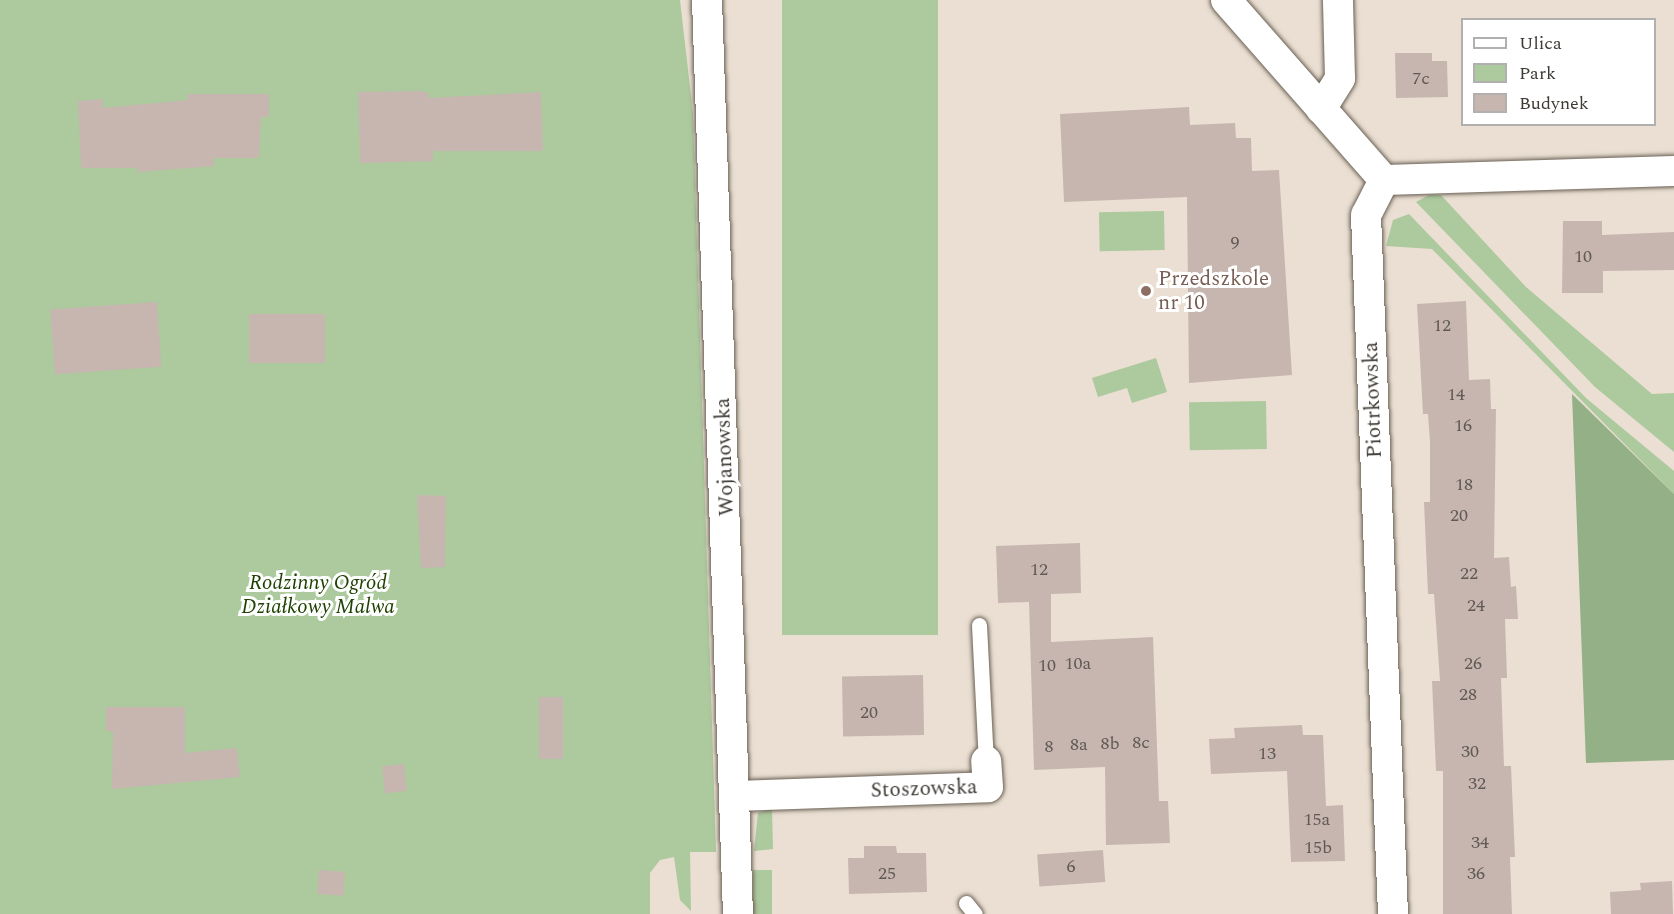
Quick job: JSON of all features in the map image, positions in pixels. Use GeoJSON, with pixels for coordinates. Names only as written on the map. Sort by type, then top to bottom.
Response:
{"type":"FeatureCollection","features":[{"type":"Feature","properties":{"kind":"street","name":"Wojanowska"},"geometry":{"type":"LineString","coordinates":[[707,0],[738,914]]}},
{"type":"Feature","properties":{"kind":"street"},"geometry":{"type":"LineString","coordinates":[[1226,0],[1384,180],[1674,171]]}},
{"type":"Feature","properties":{"kind":"street"},"geometry":{"type":"LineString","coordinates":[[1321,109],[1340,78],[1338,0]]}},
{"type":"Feature","properties":{"kind":"street","name":"Piotrkowska"},"geometry":{"type":"LineString","coordinates":[[1384,180],[1366,215],[1393,914]]}},
{"type":"Feature","properties":{"kind":"street","name":"Stoszowska"},"geometry":{"type":"LineString","coordinates":[[735,796],[988,787],[987,762]]}},
{"type":"Feature","properties":{"kind":"lane","name":"Stoszowska"},"geometry":{"type":"LineString","coordinates":[[979,625],[987,762]]}},
{"type":"Feature","properties":{"kind":"green space","name":"Rodzinny Ogród Działkowy Malwa"},"geometry":{"type":"Polygon","coordinates":[[[0,0],[680,0],[693,113],[716,852],[690,852],[691,911],[680,900],[674,857],[660,860],[650,873],[650,914],[0,914],[0,0]]]}},
{"type":"Feature","properties":{"kind":"green space"},"geometry":{"type":"Polygon","coordinates":[[[782,0],[938,0],[938,635],[782,635],[782,0]]]}},
{"type":"Feature","properties":{"kind":"green space"},"geometry":{"type":"Polygon","coordinates":[[[1429,195],[1441,195],[1526,287],[1652,394],[1674,393],[1674,452],[1595,387],[1416,202],[1429,195]]]}},
{"type":"Feature","properties":{"kind":"green space"},"geometry":{"type":"Polygon","coordinates":[[[1164,211],[1165,250],[1100,251],[1099,212],[1164,211]]]}},
{"type":"Feature","properties":{"kind":"green space"},"geometry":{"type":"Polygon","coordinates":[[[1409,214],[1586,398],[1674,471],[1674,494],[1432,249],[1386,246],[1393,220],[1409,214]]]}},
{"type":"Feature","properties":{"kind":"green space"},"geometry":{"type":"Polygon","coordinates":[[[1156,358],[1167,392],[1132,403],[1127,388],[1098,397],[1092,378],[1156,358]]]}},
{"type":"Feature","properties":{"kind":"green space"},"geometry":{"type":"Polygon","coordinates":[[[1572,394],[1674,494],[1674,760],[1586,763],[1572,394]]]}},
{"type":"Feature","properties":{"kind":"green space"},"geometry":{"type":"Polygon","coordinates":[[[1266,401],[1267,449],[1190,450],[1189,402],[1266,401]]]}},
{"type":"Feature","properties":{"kind":"green space"},"geometry":{"type":"Polygon","coordinates":[[[772,809],[773,849],[754,851],[758,813],[772,809]]]}},
{"type":"Feature","properties":{"kind":"green space"},"geometry":{"type":"Polygon","coordinates":[[[753,870],[772,870],[772,914],[753,914],[753,870]]]}},
{"type":"Feature","properties":{"kind":"building"},"geometry":{"type":"Polygon","coordinates":[[[1395,53],[1432,53],[1432,61],[1447,61],[1448,97],[1396,98],[1395,53]]]}},
{"type":"Feature","properties":{"kind":"building"},"geometry":{"type":"Polygon","coordinates":[[[420,91],[428,93],[429,98],[541,92],[543,151],[433,151],[433,161],[360,163],[358,92],[420,91]]]}},
{"type":"Feature","properties":{"kind":"building"},"geometry":{"type":"Polygon","coordinates":[[[187,94],[269,94],[269,117],[261,117],[259,158],[214,158],[214,166],[137,172],[137,168],[81,168],[78,101],[103,99],[103,108],[188,100],[187,94]]]}},
{"type":"Feature","properties":{"kind":"building"},"geometry":{"type":"Polygon","coordinates":[[[1189,107],[1190,125],[1235,123],[1236,138],[1251,138],[1252,171],[1279,170],[1292,375],[1189,383],[1187,197],[1064,202],[1060,114],[1189,107]]]}},
{"type":"Feature","properties":{"kind":"building"},"geometry":{"type":"Polygon","coordinates":[[[1563,221],[1602,221],[1602,235],[1674,232],[1674,270],[1603,271],[1603,293],[1562,293],[1563,221]]]}},
{"type":"Feature","properties":{"kind":"building"},"geometry":{"type":"Polygon","coordinates":[[[1466,301],[1469,380],[1490,379],[1491,409],[1496,409],[1494,558],[1509,557],[1511,587],[1516,586],[1518,619],[1505,619],[1507,678],[1501,678],[1504,766],[1511,766],[1515,857],[1510,857],[1512,914],[1443,914],[1443,771],[1436,771],[1432,681],[1440,681],[1434,594],[1428,594],[1424,502],[1430,502],[1430,442],[1428,414],[1423,414],[1417,304],[1466,301]]]}},
{"type":"Feature","properties":{"kind":"building"},"geometry":{"type":"Polygon","coordinates":[[[157,302],[162,367],[55,374],[50,309],[157,302]]]}},
{"type":"Feature","properties":{"kind":"building"},"geometry":{"type":"Polygon","coordinates":[[[249,314],[325,314],[325,363],[249,363],[249,314]]]}},
{"type":"Feature","properties":{"kind":"building"},"geometry":{"type":"Polygon","coordinates":[[[417,495],[446,496],[445,567],[421,568],[417,495]]]}},
{"type":"Feature","properties":{"kind":"building"},"geometry":{"type":"Polygon","coordinates":[[[1080,543],[1081,593],[1051,594],[1051,642],[1153,637],[1159,801],[1168,801],[1170,843],[1106,845],[1105,767],[1034,770],[1029,602],[998,603],[996,546],[1080,543]]]}},
{"type":"Feature","properties":{"kind":"building"},"geometry":{"type":"Polygon","coordinates":[[[923,675],[924,735],[843,736],[842,676],[923,675]]]}},
{"type":"Feature","properties":{"kind":"building"},"geometry":{"type":"Polygon","coordinates":[[[539,697],[563,697],[563,759],[539,759],[539,697]]]}},
{"type":"Feature","properties":{"kind":"building"},"geometry":{"type":"Polygon","coordinates":[[[106,707],[185,707],[185,753],[237,748],[240,777],[112,789],[113,731],[106,731],[106,707]]]}},
{"type":"Feature","properties":{"kind":"building"},"geometry":{"type":"Polygon","coordinates":[[[1302,725],[1303,735],[1323,735],[1326,806],[1343,805],[1345,861],[1291,862],[1287,771],[1211,774],[1209,739],[1235,738],[1234,728],[1302,725]]]}},
{"type":"Feature","properties":{"kind":"building"},"geometry":{"type":"Polygon","coordinates":[[[404,764],[407,791],[385,793],[382,766],[404,764]]]}},
{"type":"Feature","properties":{"kind":"building"},"geometry":{"type":"Polygon","coordinates":[[[864,846],[896,846],[897,853],[926,853],[927,892],[849,894],[848,858],[864,858],[864,846]]]}},
{"type":"Feature","properties":{"kind":"building"},"geometry":{"type":"Polygon","coordinates":[[[1103,850],[1105,882],[1039,887],[1037,855],[1103,850]]]}},
{"type":"Feature","properties":{"kind":"building"},"geometry":{"type":"Polygon","coordinates":[[[319,870],[345,872],[343,896],[317,894],[319,870]]]}},
{"type":"Feature","properties":{"kind":"building"},"geometry":{"type":"Polygon","coordinates":[[[1672,881],[1673,914],[1611,914],[1610,892],[1641,890],[1640,883],[1672,881]]]}},
{"type":"Feature","properties":{"kind":"place","name":"Przedszkole nr 10"},"geometry":{"type":"Point","coordinates":[1146,291]}}]}
